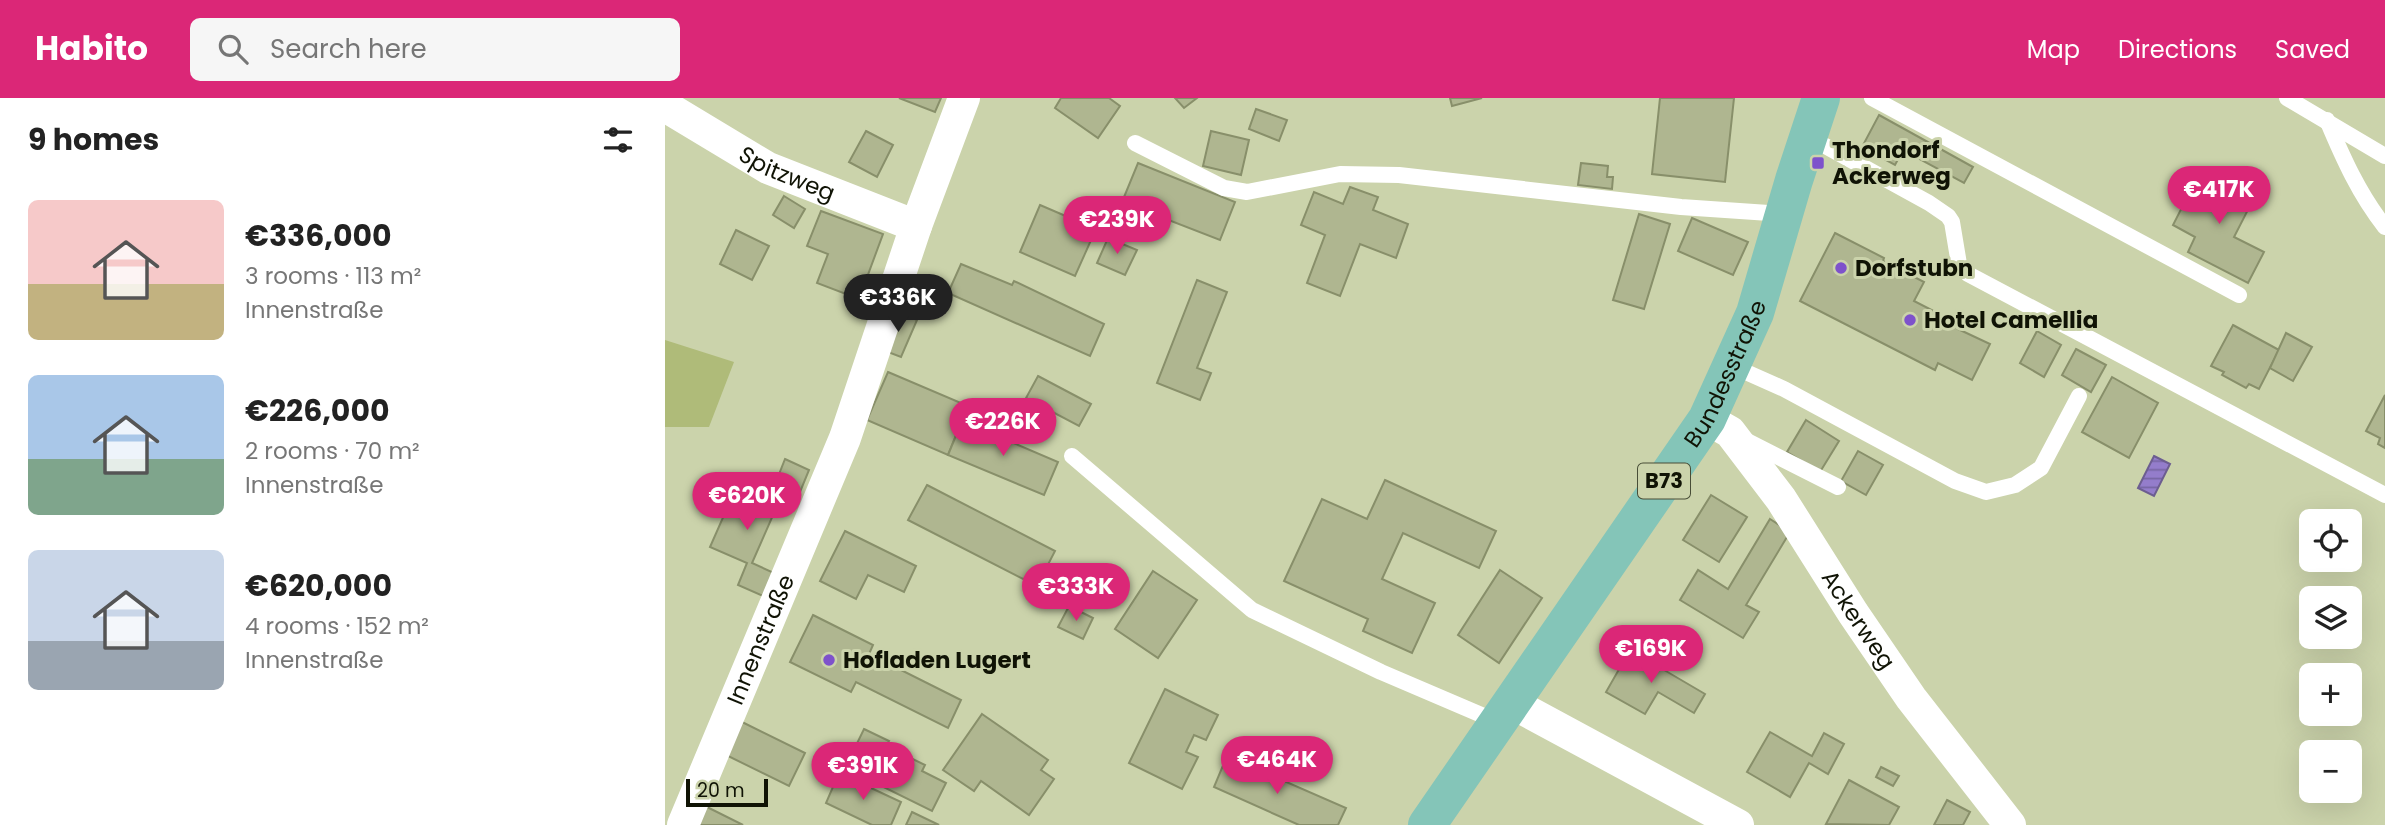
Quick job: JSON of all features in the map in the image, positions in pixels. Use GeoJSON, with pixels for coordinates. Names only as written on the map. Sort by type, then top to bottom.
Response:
{"type":"FeatureCollection","features":[{"type":"Feature","properties":{"kind":"main road","name":"Bundesstraße"},"geometry":{"type":"LineString","coordinates":[[1427,825],[1505,713],[1718,426],[1730,365],[1755,313],[1783,214],[1821,98]]}},
{"type":"Feature","properties":{"kind":"street","name":"Innenstraße"},"geometry":{"type":"LineString","coordinates":[[684,825],[845,438],[916,226],[964,98]]}},
{"type":"Feature","properties":{"kind":"street","name":"Spitzweg"},"geometry":{"type":"LineString","coordinates":[[665,106],[768,168],[916,226]]}},
{"type":"Feature","properties":{"kind":"street","name":"Ackerweg"},"geometry":{"type":"LineString","coordinates":[[1718,426],[1781,499],[1911,698],[2010,825]]}},
{"type":"Feature","properties":{"kind":"street"},"geometry":{"type":"LineString","coordinates":[[1505,713],[1738,825]]}},
{"type":"Feature","properties":{"kind":"lane"},"geometry":{"type":"LineString","coordinates":[[1872,98],[2239,295]]}},
{"type":"Feature","properties":{"kind":"lane"},"geometry":{"type":"LineString","coordinates":[[2287,98],[2385,156]]}},
{"type":"Feature","properties":{"kind":"lane"},"geometry":{"type":"LineString","coordinates":[[2326,120],[2344,162],[2369,207],[2385,227]]}},
{"type":"Feature","properties":{"kind":"lane"},"geometry":{"type":"LineString","coordinates":[[1809,137],[1948,216],[1952,222],[1959,264],[1968,274],[2385,495]]}},
{"type":"Feature","properties":{"kind":"lane"},"geometry":{"type":"LineString","coordinates":[[1135,143],[1224,188],[1247,192],[1340,174],[1398,175],[1681,207],[1783,214]]}},
{"type":"Feature","properties":{"kind":"lane"},"geometry":{"type":"LineString","coordinates":[[1730,365],[1784,389],[1955,481],[1986,492],[2015,485],[2041,468],[2079,396]]}},
{"type":"Feature","properties":{"kind":"lane"},"geometry":{"type":"LineString","coordinates":[[1718,426],[1838,487]]}},
{"type":"Feature","properties":{"kind":"lane"},"geometry":{"type":"LineString","coordinates":[[1072,456],[1252,610],[1381,672],[1505,713]]}},
{"type":"Feature","properties":{"kind":"green space"},"geometry":{"type":"Polygon","coordinates":[[[665,340],[734,362],[709,427],[665,427],[665,340]]]}},
{"type":"Feature","properties":{"kind":"shaded area"},"geometry":{"type":"Polygon","coordinates":[[[2154,456],[2170,464],[2154,496],[2138,488],[2154,456]]]}},
{"type":"Feature","properties":{"kind":"building"},"geometry":{"type":"Polygon","coordinates":[[[899,98],[941,98],[935,112],[899,98]]]}},
{"type":"Feature","properties":{"kind":"building"},"geometry":{"type":"Polygon","coordinates":[[[1061,98],[1109,98],[1120,106],[1098,138],[1055,108],[1061,98]]]}},
{"type":"Feature","properties":{"kind":"building"},"geometry":{"type":"Polygon","coordinates":[[[1175,98],[1197,98],[1184,108],[1175,98]]]}},
{"type":"Feature","properties":{"kind":"building"},"geometry":{"type":"Polygon","coordinates":[[[1450,98],[1482,98],[1452,106],[1450,98]]]}},
{"type":"Feature","properties":{"kind":"building"},"geometry":{"type":"Polygon","coordinates":[[[1660,98],[1734,98],[1725,182],[1652,174],[1660,98]]]}},
{"type":"Feature","properties":{"kind":"building"},"geometry":{"type":"Polygon","coordinates":[[[1256,109],[1287,120],[1279,141],[1249,129],[1256,109]]]}},
{"type":"Feature","properties":{"kind":"building"},"geometry":{"type":"Polygon","coordinates":[[[1879,115],[1973,167],[1964,183],[1903,150],[1895,165],[1862,147],[1879,115]]]}},
{"type":"Feature","properties":{"kind":"building"},"geometry":{"type":"Polygon","coordinates":[[[866,131],[893,145],[877,177],[849,162],[866,131]]]}},
{"type":"Feature","properties":{"kind":"building"},"geometry":{"type":"Polygon","coordinates":[[[1211,131],[1249,140],[1241,175],[1203,166],[1211,131]]]}},
{"type":"Feature","properties":{"kind":"building"},"geometry":{"type":"Polygon","coordinates":[[[1138,163],[1235,202],[1220,240],[1122,202],[1138,163]]]}},
{"type":"Feature","properties":{"kind":"building"},"geometry":{"type":"Polygon","coordinates":[[[1581,163],[1608,166],[1607,177],[1613,177],[1612,189],[1578,185],[1581,163]]]}},
{"type":"Feature","properties":{"kind":"building"},"geometry":{"type":"Polygon","coordinates":[[[2201,170],[2254,198],[2234,237],[2264,252],[2248,283],[2188,252],[2195,237],[2173,225],[2201,170]]]}},
{"type":"Feature","properties":{"kind":"building"},"geometry":{"type":"Polygon","coordinates":[[[1350,187],[1378,197],[1373,210],[1408,224],[1396,258],[1360,244],[1340,296],[1307,283],[1325,235],[1301,225],[1314,192],[1343,204],[1350,187]]]}},
{"type":"Feature","properties":{"kind":"building"},"geometry":{"type":"Polygon","coordinates":[[[784,196],[805,209],[794,228],[773,215],[784,196]]]}},
{"type":"Feature","properties":{"kind":"building"},"geometry":{"type":"Polygon","coordinates":[[[1040,205],[1096,229],[1075,276],[1020,252],[1040,205]]]}},
{"type":"Feature","properties":{"kind":"building"},"geometry":{"type":"Polygon","coordinates":[[[821,211],[883,234],[859,299],[817,283],[828,254],[807,246],[821,211]]]}},
{"type":"Feature","properties":{"kind":"building"},"geometry":{"type":"Polygon","coordinates":[[[1639,214],[1670,224],[1644,309],[1613,300],[1639,214]]]}},
{"type":"Feature","properties":{"kind":"building"},"geometry":{"type":"Polygon","coordinates":[[[1692,218],[1748,242],[1733,275],[1678,251],[1692,218]]]}},
{"type":"Feature","properties":{"kind":"building"},"geometry":{"type":"Polygon","coordinates":[[[736,230],[769,246],[752,280],[720,264],[736,230]]]}},
{"type":"Feature","properties":{"kind":"building"},"geometry":{"type":"Polygon","coordinates":[[[1835,233],[1924,282],[1914,301],[1961,325],[1958,329],[1990,344],[1972,380],[1938,363],[1935,370],[1800,301],[1835,233]]]}},
{"type":"Feature","properties":{"kind":"building"},"geometry":{"type":"Polygon","coordinates":[[[1108,238],[1137,250],[1125,275],[1097,263],[1108,238]]]}},
{"type":"Feature","properties":{"kind":"building"},"geometry":{"type":"Polygon","coordinates":[[[961,264],[1012,285],[1014,281],[1104,324],[1090,356],[948,293],[961,264]]]}},
{"type":"Feature","properties":{"kind":"building"},"geometry":{"type":"Polygon","coordinates":[[[1197,280],[1227,292],[1197,368],[1211,373],[1200,400],[1157,383],[1197,280]]]}},
{"type":"Feature","properties":{"kind":"building"},"geometry":{"type":"Polygon","coordinates":[[[896,311],[917,320],[901,357],[880,349],[896,311]]]}},
{"type":"Feature","properties":{"kind":"building"},"geometry":{"type":"Polygon","coordinates":[[[2233,325],[2279,350],[2259,389],[2249,384],[2246,388],[2211,366],[2233,325]]]}},
{"type":"Feature","properties":{"kind":"building"},"geometry":{"type":"Polygon","coordinates":[[[2037,331],[2061,345],[2044,377],[2020,363],[2037,331]]]}},
{"type":"Feature","properties":{"kind":"building"},"geometry":{"type":"Polygon","coordinates":[[[2286,333],[2312,347],[2293,381],[2270,368],[2286,333]]]}},
{"type":"Feature","properties":{"kind":"building"},"geometry":{"type":"Polygon","coordinates":[[[2076,349],[2106,365],[2091,392],[2062,375],[2076,349]]]}},
{"type":"Feature","properties":{"kind":"building"},"geometry":{"type":"Polygon","coordinates":[[[888,372],[968,406],[948,455],[867,420],[888,372]]]}},
{"type":"Feature","properties":{"kind":"building"},"geometry":{"type":"Polygon","coordinates":[[[1038,376],[1091,404],[1079,426],[1026,398],[1038,376]]]}},
{"type":"Feature","properties":{"kind":"building"},"geometry":{"type":"Polygon","coordinates":[[[2112,377],[2158,403],[2129,458],[2082,432],[2112,377]]]}},
{"type":"Feature","properties":{"kind":"building"},"geometry":{"type":"Polygon","coordinates":[[[2385,395],[2385,448],[2378,444],[2380,438],[2366,431],[2385,395]]]}},
{"type":"Feature","properties":{"kind":"building"},"geometry":{"type":"Polygon","coordinates":[[[1806,420],[1839,441],[1820,472],[1787,452],[1806,420]]]}},
{"type":"Feature","properties":{"kind":"building"},"geometry":{"type":"Polygon","coordinates":[[[962,421],[1058,462],[1044,495],[948,455],[962,421]]]}},
{"type":"Feature","properties":{"kind":"building"},"geometry":{"type":"Polygon","coordinates":[[[1858,451],[1883,465],[1866,495],[1841,481],[1858,451]]]}},
{"type":"Feature","properties":{"kind":"building"},"geometry":{"type":"Polygon","coordinates":[[[785,459],[809,470],[800,492],[776,482],[785,459]]]}},
{"type":"Feature","properties":{"kind":"building"},"geometry":{"type":"Polygon","coordinates":[[[740,479],[781,497],[752,563],[774,573],[763,596],[738,585],[747,563],[710,547],[740,479]]]}},
{"type":"Feature","properties":{"kind":"building"},"geometry":{"type":"Polygon","coordinates":[[[1385,480],[1496,531],[1479,568],[1403,533],[1382,579],[1435,603],[1412,653],[1363,631],[1368,619],[1284,581],[1322,499],[1367,519],[1385,480]]]}},
{"type":"Feature","properties":{"kind":"building"},"geometry":{"type":"Polygon","coordinates":[[[927,485],[1055,551],[1037,586],[908,520],[927,485]]]}},
{"type":"Feature","properties":{"kind":"building"},"geometry":{"type":"Polygon","coordinates":[[[1711,495],[1747,517],[1719,562],[1683,540],[1711,495]]]}},
{"type":"Feature","properties":{"kind":"building"},"geometry":{"type":"Polygon","coordinates":[[[1770,519],[1790,532],[1746,605],[1759,612],[1743,638],[1680,600],[1698,570],[1728,589],[1770,519]]]}},
{"type":"Feature","properties":{"kind":"building"},"geometry":{"type":"Polygon","coordinates":[[[845,531],[916,566],[904,592],[868,575],[856,599],[820,581],[845,531]]]}},
{"type":"Feature","properties":{"kind":"building"},"geometry":{"type":"Polygon","coordinates":[[[1500,570],[1542,598],[1499,663],[1458,635],[1500,570]]]}},
{"type":"Feature","properties":{"kind":"building"},"geometry":{"type":"Polygon","coordinates":[[[1153,571],[1197,600],[1158,658],[1115,629],[1153,571]]]}},
{"type":"Feature","properties":{"kind":"building"},"geometry":{"type":"Polygon","coordinates":[[[1069,606],[1093,618],[1083,639],[1058,627],[1069,606]]]}},
{"type":"Feature","properties":{"kind":"building"},"geometry":{"type":"Polygon","coordinates":[[[813,615],[873,645],[869,654],[961,700],[948,728],[856,682],[851,692],[790,662],[813,615]]]}},
{"type":"Feature","properties":{"kind":"building"},"geometry":{"type":"Polygon","coordinates":[[[1630,650],[1705,694],[1694,713],[1658,692],[1645,714],[1606,692],[1630,650]]]}},
{"type":"Feature","properties":{"kind":"building"},"geometry":{"type":"Polygon","coordinates":[[[1165,689],[1218,715],[1206,740],[1194,735],[1186,752],[1198,757],[1182,789],[1129,763],[1165,689]]]}},
{"type":"Feature","properties":{"kind":"building"},"geometry":{"type":"Polygon","coordinates":[[[982,714],[1048,760],[1041,770],[1054,779],[1029,815],[981,781],[974,791],[943,770],[982,714]]]}},
{"type":"Feature","properties":{"kind":"building"},"geometry":{"type":"Polygon","coordinates":[[[738,720],[805,753],[789,786],[722,753],[738,720]]]}},
{"type":"Feature","properties":{"kind":"building"},"geometry":{"type":"Polygon","coordinates":[[[864,729],[889,741],[886,746],[925,765],[922,771],[946,783],[932,811],[845,768],[864,729]]]}},
{"type":"Feature","properties":{"kind":"building"},"geometry":{"type":"Polygon","coordinates":[[[1770,732],[1812,756],[1824,733],[1844,744],[1828,774],[1809,763],[1790,797],[1747,772],[1770,732]]]}},
{"type":"Feature","properties":{"kind":"building"},"geometry":{"type":"Polygon","coordinates":[[[1227,756],[1346,808],[1338,825],[1299,825],[1214,787],[1227,756]]]}},
{"type":"Feature","properties":{"kind":"building"},"geometry":{"type":"Polygon","coordinates":[[[1881,767],[1899,776],[1893,786],[1876,777],[1881,767]]]}},
{"type":"Feature","properties":{"kind":"building"},"geometry":{"type":"Polygon","coordinates":[[[839,773],[901,802],[891,825],[872,825],[826,803],[839,773]]]}},
{"type":"Feature","properties":{"kind":"building"},"geometry":{"type":"Polygon","coordinates":[[[1849,780],[1899,807],[1889,825],[1826,824],[1849,780]]]}},
{"type":"Feature","properties":{"kind":"building"},"geometry":{"type":"Polygon","coordinates":[[[1947,800],[1970,812],[1963,825],[1934,825],[1947,800]]]}},
{"type":"Feature","properties":{"kind":"building"},"geometry":{"type":"Polygon","coordinates":[[[703,805],[743,825],[694,825],[703,805]]]}},
{"type":"Feature","properties":{"kind":"building"},"geometry":{"type":"Polygon","coordinates":[[[912,812],[939,825],[906,825],[912,812]]]}},
{"type":"Feature","properties":{"kind":"place","name":"Thondorf Ackerweg"},"geometry":{"type":"Point","coordinates":[1818,163]}},
{"type":"Feature","properties":{"kind":"place","name":"Dorfstubn"},"geometry":{"type":"Point","coordinates":[1841,268]}},
{"type":"Feature","properties":{"kind":"place","name":"Hotel Camellia"},"geometry":{"type":"Point","coordinates":[1910,320]}},
{"type":"Feature","properties":{"kind":"place","name":"Hofladen Lugert"},"geometry":{"type":"Point","coordinates":[829,660]}}]}
